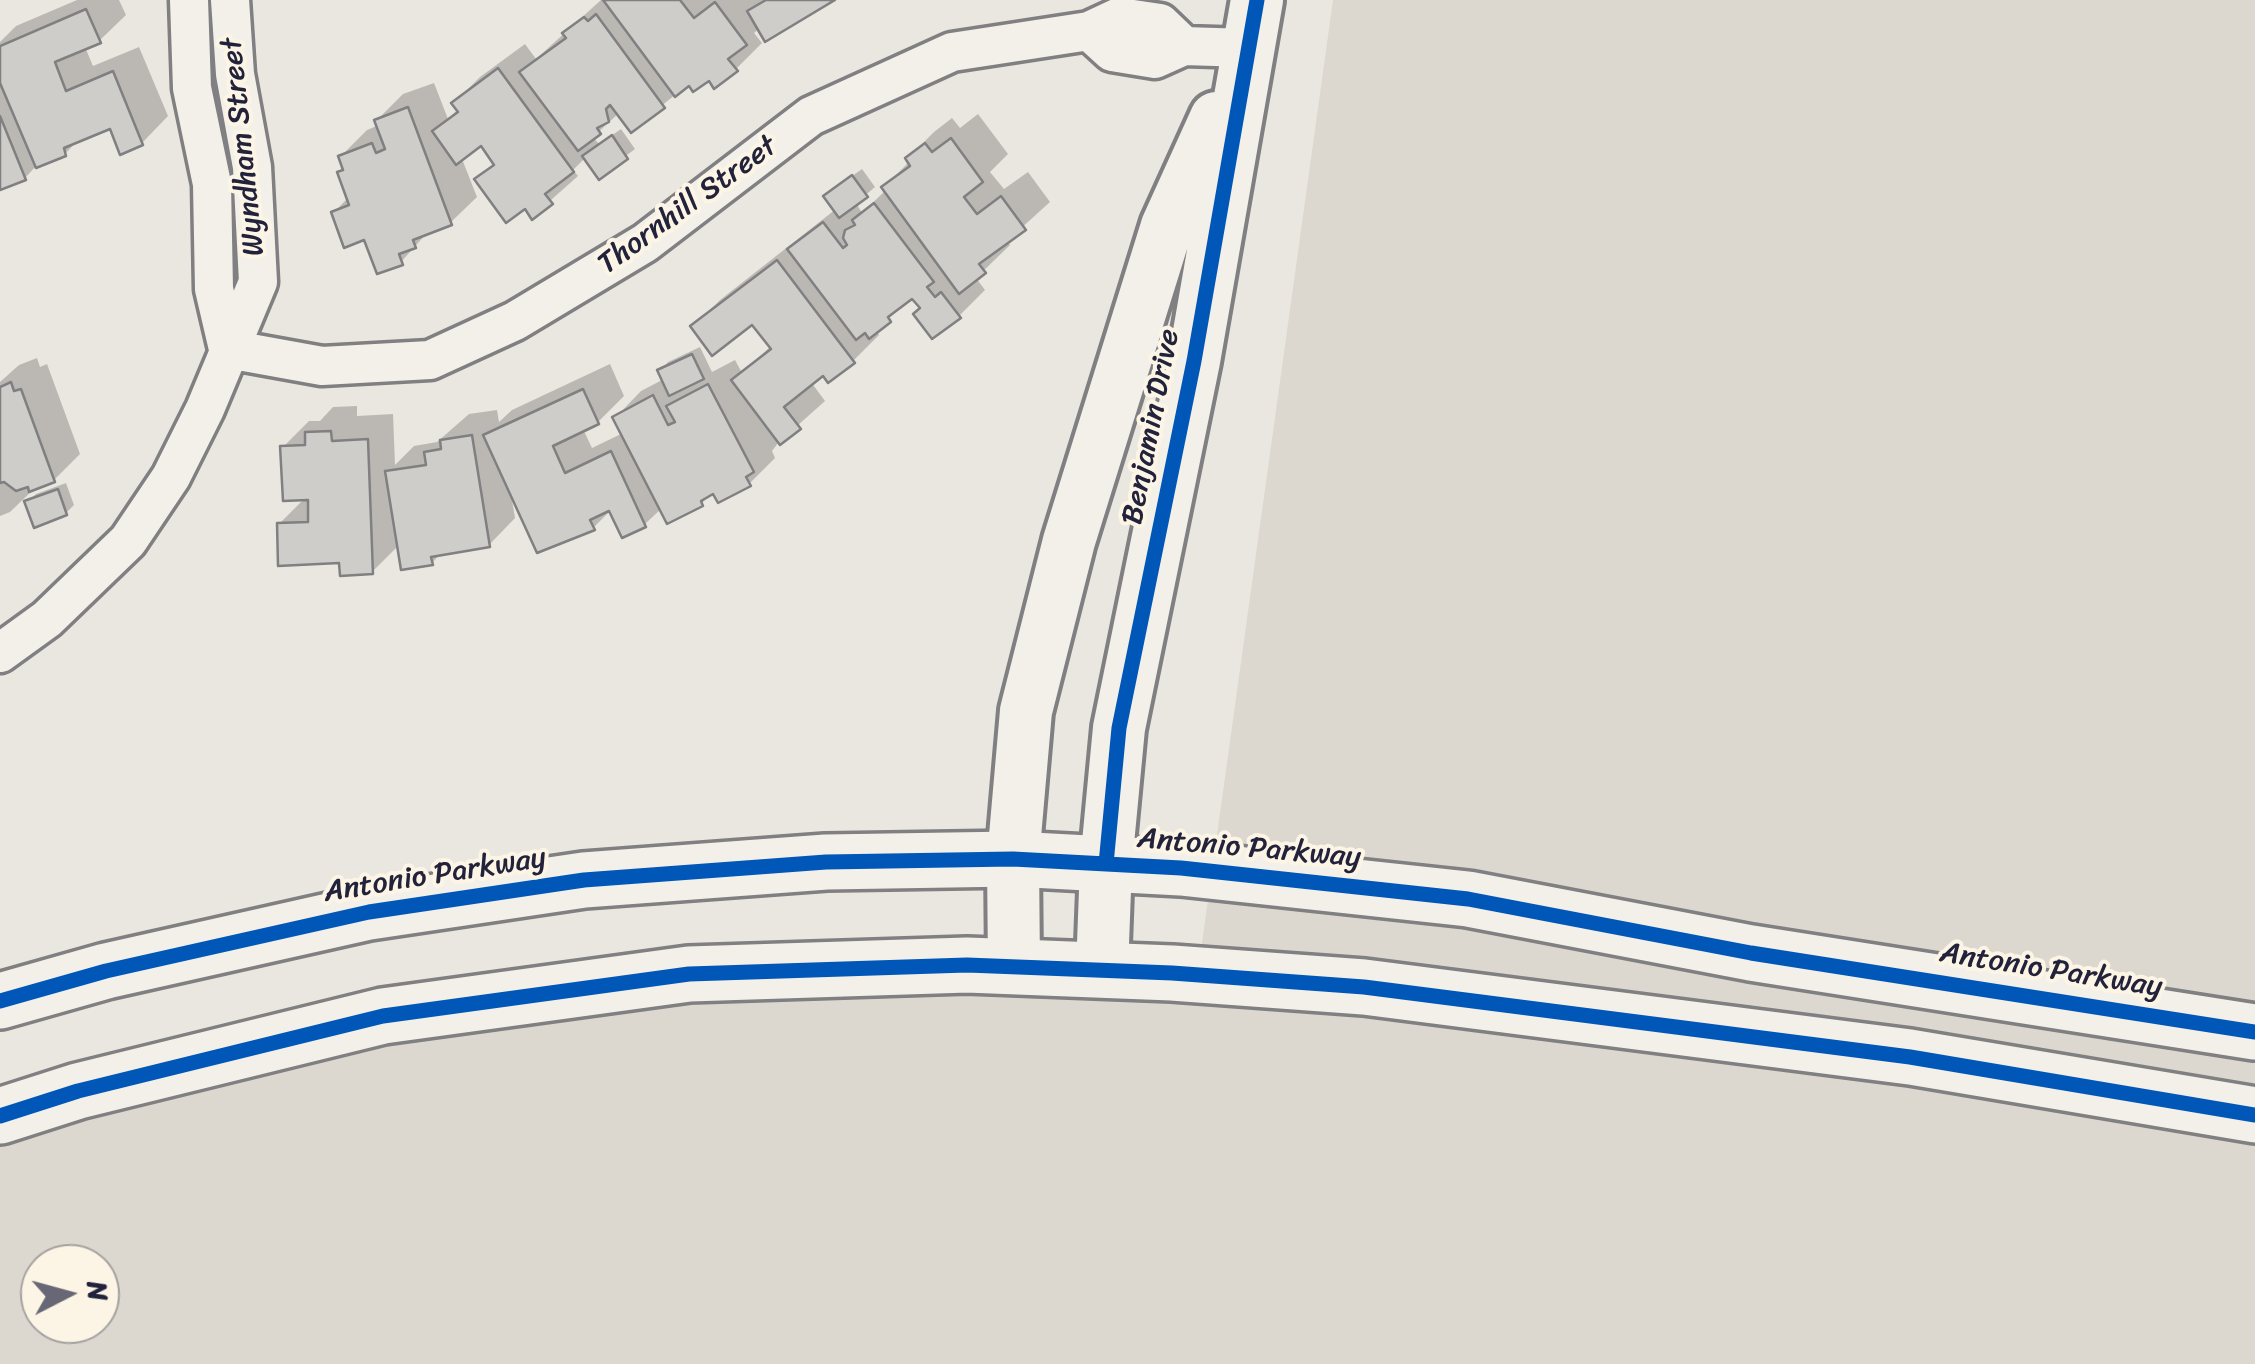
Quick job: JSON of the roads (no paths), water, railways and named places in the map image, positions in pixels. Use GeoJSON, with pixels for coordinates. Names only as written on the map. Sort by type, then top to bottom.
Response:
{"type":"FeatureCollection","features":[{"type":"Feature","properties":{"kind":"main road","name":"Benjamin Drive"},"geometry":{"type":"LineString","coordinates":[[1014,967],[1013,859],[1026,711],[1070,541],[1167,226],[1252,24]]}},
{"type":"Feature","properties":{"kind":"main road","name":"Benjamin Drive"},"geometry":{"type":"LineString","coordinates":[[1102,970],[1106,864],[1119,728],[1194,361],[1252,24]]}},
{"type":"Feature","properties":{"kind":"main road","name":"Antonio Parkway"},"geometry":{"type":"LineString","coordinates":[[0,1001],[106,970],[370,912],[584,880],[826,862],[1013,859],[1288,878],[1468,899],[1750,953],[2255,1032]]}},
{"type":"Feature","properties":{"kind":"main road"},"geometry":{"type":"LineString","coordinates":[[0,1116],[78,1091],[383,1016],[689,974],[966,965],[1364,987],[1910,1058],[2255,1115]]}},
{"type":"Feature","properties":{"kind":"street","name":"Wyndham Street"},"geometry":{"type":"LineString","coordinates":[[188,0],[192,88],[212,184],[214,288],[228,348]]}},
{"type":"Feature","properties":{"kind":"street","name":"Wyndham Street"},"geometry":{"type":"LineString","coordinates":[[0,653],[46,619],[128,541],[171,478],[205,409],[258,282],[252,168],[235,74],[230,0]]}},
{"type":"Feature","properties":{"kind":"street","name":"Thornhill Street"},"geometry":{"type":"LineString","coordinates":[[228,348],[322,366],[430,360],[515,321],[646,243],[811,116],[952,52],[1089,31],[1112,52],[1155,58],[1252,24]]}}]}
